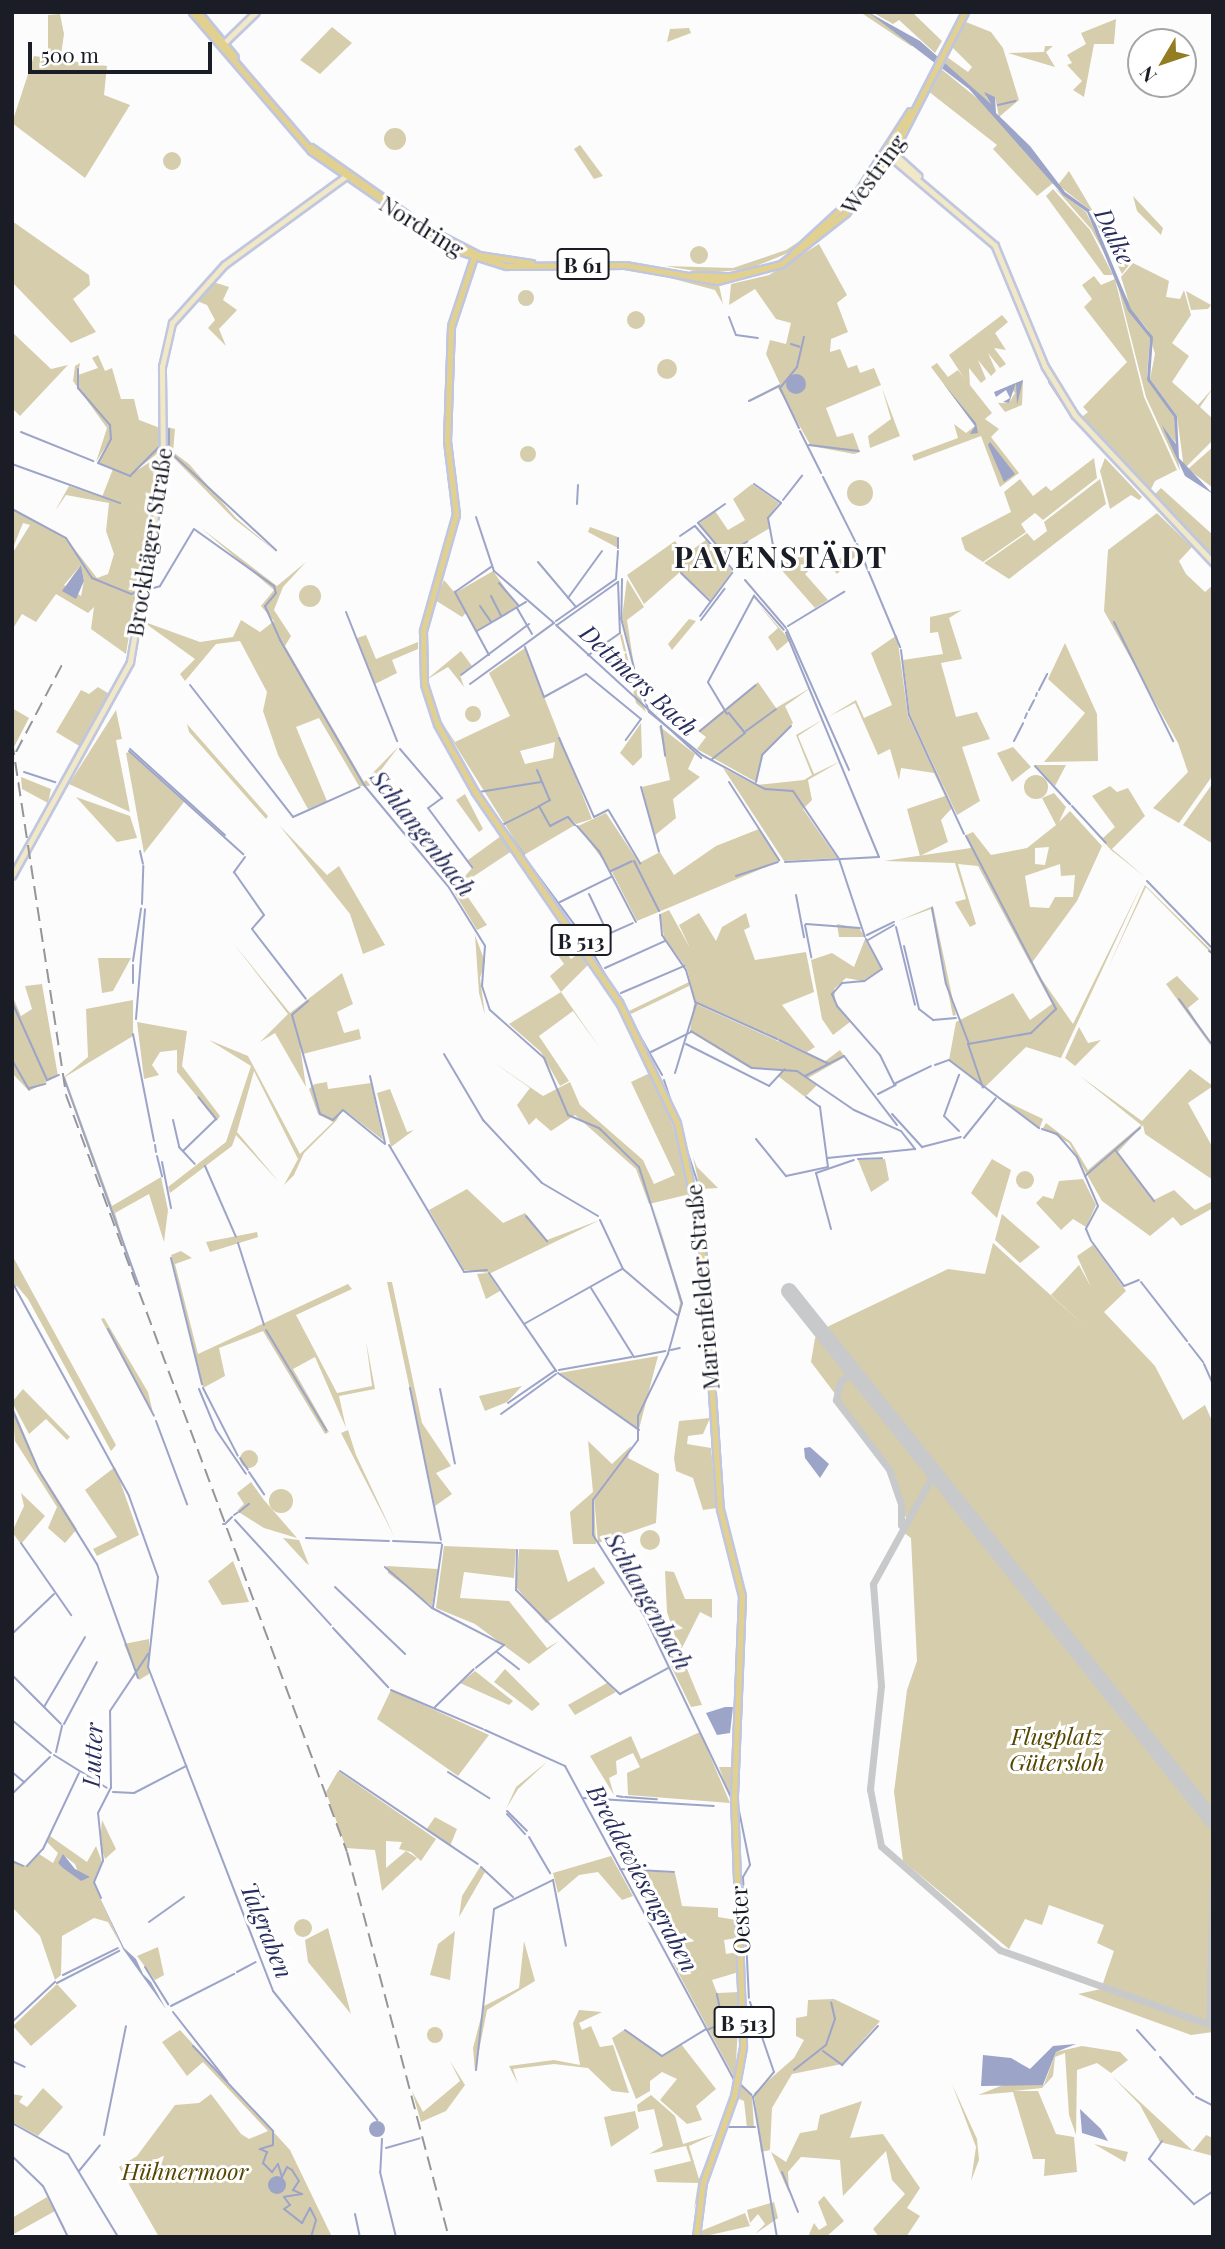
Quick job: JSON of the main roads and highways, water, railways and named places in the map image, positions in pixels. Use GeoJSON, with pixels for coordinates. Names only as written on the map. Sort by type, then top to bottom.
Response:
{"type":"FeatureCollection","features":[{"type":"Feature","properties":{"kind":"main road","name":"Nordring"},"geometry":{"type":"LineString","coordinates":[[195,12],[284,125],[345,174],[476,256],[523,267],[625,265],[725,278]]}},
{"type":"Feature","properties":{"kind":"main road"},"geometry":{"type":"LineString","coordinates":[[222,43],[255,12]]}},
{"type":"Feature","properties":{"kind":"main road","name":"Westring"},"geometry":{"type":"LineString","coordinates":[[725,278],[774,268],[817,241],[889,153],[964,12]]}},
{"type":"Feature","properties":{"kind":"main road"},"geometry":{"type":"LineString","coordinates":[[889,153],[998,250],[1045,366],[1078,419],[1213,562]]}},
{"type":"Feature","properties":{"kind":"main road","name":"Brockhäger Straße"},"geometry":{"type":"LineString","coordinates":[[12,876],[118,693],[144,589],[164,460],[167,337],[186,302],[241,251],[345,174]]}},
{"type":"Feature","properties":{"kind":"main road","name":"Marienfelder Straße"},"geometry":{"type":"LineString","coordinates":[[476,256],[458,299],[451,326],[447,441],[454,528],[423,631],[424,684],[437,724],[475,792],[620,1002],[677,1123],[701,1232],[718,1492],[742,1596]]}},
{"type":"Feature","properties":{"kind":"main road","name":"Oester"},"geometry":{"type":"LineString","coordinates":[[696,2237],[703,2182],[732,2105],[743,2047],[735,1800],[742,1596]]}},
{"type":"Feature","properties":{"kind":"water"},"geometry":{"type":"Polygon","coordinates":[[[868,12],[920,41],[991,104],[984,92],[995,97],[996,113],[1030,146],[1065,192],[1090,210],[1131,309],[1153,337],[1150,379],[1177,416],[1179,458],[1213,494],[1185,476],[1161,424],[1176,444],[1174,417],[1147,380],[1150,338],[1128,311],[1087,212],[1063,195],[969,89],[868,12]]]}},
{"type":"Feature","properties":{"kind":"water"},"geometry":{"type":"Polygon","coordinates":[[[796,374],[803,377],[806,384],[803,391],[796,394],[789,391],[786,384],[789,377],[796,374]]]}},
{"type":"Feature","properties":{"kind":"water"},"geometry":{"type":"Polygon","coordinates":[[[1023,380],[1017,405],[1016,383],[1009,403],[1003,402],[1010,398],[1006,390],[996,397],[994,392],[1023,380]]]}},
{"type":"Feature","properties":{"kind":"water"},"geometry":{"type":"Polygon","coordinates":[[[943,383],[976,423],[978,433],[970,434],[975,426],[943,383]]]}},
{"type":"Feature","properties":{"kind":"water"},"geometry":{"type":"Polygon","coordinates":[[[990,442],[1015,474],[1004,482],[988,445],[990,442]]]}},
{"type":"Feature","properties":{"kind":"water"},"geometry":{"type":"Polygon","coordinates":[[[81,565],[84,581],[76,599],[62,591],[81,565]]]}},
{"type":"Feature","properties":{"kind":"water"},"geometry":{"type":"Polygon","coordinates":[[[810,1447],[829,1464],[820,1478],[805,1458],[804,1448],[810,1447]]]}},
{"type":"Feature","properties":{"kind":"water"},"geometry":{"type":"Polygon","coordinates":[[[733,1707],[730,1733],[717,1735],[706,1713],[733,1707]]]}},
{"type":"Feature","properties":{"kind":"water"},"geometry":{"type":"Polygon","coordinates":[[[63,1854],[75,1869],[90,1877],[81,1881],[63,1868],[58,1863],[63,1854]]]}},
{"type":"Feature","properties":{"kind":"water"},"geometry":{"type":"Polygon","coordinates":[[[99,1896],[124,1948],[136,1959],[166,2009],[123,1949],[99,1896]]]}},
{"type":"Feature","properties":{"kind":"water"},"geometry":{"type":"Polygon","coordinates":[[[1076,2044],[1056,2052],[1043,2085],[981,2086],[983,2055],[1011,2058],[1030,2069],[1053,2046],[1076,2044]]]}},
{"type":"Feature","properties":{"kind":"water"},"geometry":{"type":"Polygon","coordinates":[[[1080,2109],[1101,2129],[1108,2141],[1082,2133],[1080,2109]]]}},
{"type":"Feature","properties":{"kind":"water"},"geometry":{"type":"Polygon","coordinates":[[[377,2121],[383,2123],[383,2135],[377,2137],[371,2135],[369,2129],[371,2123],[377,2121]]]}},
{"type":"Feature","properties":{"kind":"water"},"geometry":{"type":"Polygon","coordinates":[[[277,2176],[283,2179],[286,2185],[283,2191],[277,2194],[271,2191],[268,2185],[271,2179],[277,2176]]]}},
{"type":"Feature","properties":{"kind":"waterway"},"geometry":{"type":"LineString","coordinates":[[998,105],[1016,101]]}},
{"type":"Feature","properties":{"kind":"waterway"},"geometry":{"type":"LineString","coordinates":[[729,317],[736,335],[758,338]]}},
{"type":"Feature","properties":{"kind":"waterway"},"geometry":{"type":"LineString","coordinates":[[799,428],[780,388],[797,367],[804,337]]}},
{"type":"Feature","properties":{"kind":"waterway"},"geometry":{"type":"LineString","coordinates":[[791,344],[800,347]]}},
{"type":"Feature","properties":{"kind":"waterway"},"geometry":{"type":"LineString","coordinates":[[78,369],[78,388],[110,425],[111,439],[98,463],[130,476],[160,446]]}},
{"type":"Feature","properties":{"kind":"waterway"},"geometry":{"type":"LineString","coordinates":[[1049,382],[1074,420]]}},
{"type":"Feature","properties":{"kind":"waterway"},"geometry":{"type":"LineString","coordinates":[[749,401],[779,386]]}},
{"type":"Feature","properties":{"kind":"waterway"},"geometry":{"type":"LineString","coordinates":[[169,429],[169,451],[276,550]]}},
{"type":"Feature","properties":{"kind":"waterway"},"geometry":{"type":"LineString","coordinates":[[800,431],[821,473]]}},
{"type":"Feature","properties":{"kind":"waterway"},"geometry":{"type":"LineString","coordinates":[[21,432],[93,461]]}},
{"type":"Feature","properties":{"kind":"waterway"},"geometry":{"type":"LineString","coordinates":[[809,445],[859,451]]}},
{"type":"Feature","properties":{"kind":"waterway"},"geometry":{"type":"LineString","coordinates":[[158,521],[168,455]]}},
{"type":"Feature","properties":{"kind":"waterway"},"geometry":{"type":"LineString","coordinates":[[146,552],[161,459]]}},
{"type":"Feature","properties":{"kind":"waterway"},"geometry":{"type":"LineString","coordinates":[[12,464],[120,503]]}},
{"type":"Feature","properties":{"kind":"waterway"},"geometry":{"type":"LineString","coordinates":[[783,500],[802,476]]}},
{"type":"Feature","properties":{"kind":"waterway"},"geometry":{"type":"LineString","coordinates":[[823,477],[855,541]]}},
{"type":"Feature","properties":{"kind":"waterway"},"geometry":{"type":"LineString","coordinates":[[754,484],[781,503],[768,518],[777,567]]}},
{"type":"Feature","properties":{"kind":"waterway"},"geometry":{"type":"LineString","coordinates":[[577,504],[578,485]]}},
{"type":"Feature","properties":{"kind":"waterway"},"geometry":{"type":"LineString","coordinates":[[725,504],[698,523],[725,555],[747,542]]}},
{"type":"Feature","properties":{"kind":"waterway","name":"Schlangenbach"},"geometry":{"type":"LineString","coordinates":[[12,509],[66,538],[92,578],[131,594],[160,586],[194,529],[274,586],[276,593],[265,606],[280,640],[364,785],[448,886],[485,946],[482,986],[490,1010],[544,1058],[568,1115],[599,1128],[639,1167],[682,1303],[668,1354],[638,1416],[638,1440],[593,1500],[593,1535],[645,1617],[732,1799]]}},
{"type":"Feature","properties":{"kind":"waterway","name":"Dettmers Bach"},"geometry":{"type":"LineString","coordinates":[[476,517],[494,571],[554,623]]}},
{"type":"Feature","properties":{"kind":"waterway"},"geometry":{"type":"LineString","coordinates":[[680,536],[695,526],[733,570]]}},
{"type":"Feature","properties":{"kind":"waterway"},"geometry":{"type":"LineString","coordinates":[[618,538],[618,548]]}},
{"type":"Feature","properties":{"kind":"waterway"},"geometry":{"type":"LineString","coordinates":[[857,544],[900,647]]}},
{"type":"Feature","properties":{"kind":"waterway"},"geometry":{"type":"LineString","coordinates":[[568,598],[602,551]]}},
{"type":"Feature","properties":{"kind":"waterway"},"geometry":{"type":"LineString","coordinates":[[556,621],[616,579],[618,551]]}},
{"type":"Feature","properties":{"kind":"waterway"},"geometry":{"type":"LineString","coordinates":[[538,562],[576,607]]}},
{"type":"Feature","properties":{"kind":"waterway"},"geometry":{"type":"LineString","coordinates":[[489,655],[455,592],[491,567]]}},
{"type":"Feature","properties":{"kind":"waterway"},"geometry":{"type":"LineString","coordinates":[[681,573],[710,601]]}},
{"type":"Feature","properties":{"kind":"waterway"},"geometry":{"type":"LineString","coordinates":[[700,616],[732,573]]}},
{"type":"Feature","properties":{"kind":"waterway"},"geometry":{"type":"LineString","coordinates":[[622,579],[621,618],[634,668]]}},
{"type":"Feature","properties":{"kind":"waterway"},"geometry":{"type":"LineString","coordinates":[[745,580],[786,628]]}},
{"type":"Feature","properties":{"kind":"waterway"},"geometry":{"type":"LineString","coordinates":[[557,625],[618,582],[620,633],[588,655]]}},
{"type":"Feature","properties":{"kind":"waterway"},"geometry":{"type":"LineString","coordinates":[[499,583],[519,606]]}},
{"type":"Feature","properties":{"kind":"waterway"},"geometry":{"type":"LineString","coordinates":[[701,620],[724,589]]}},
{"type":"Feature","properties":{"kind":"waterway"},"geometry":{"type":"LineString","coordinates":[[788,626],[844,592]]}},
{"type":"Feature","properties":{"kind":"waterway"},"geometry":{"type":"LineString","coordinates":[[491,596],[501,616]]}},
{"type":"Feature","properties":{"kind":"waterway"},"geometry":{"type":"LineString","coordinates":[[727,714],[708,682],[754,596],[784,630]]}},
{"type":"Feature","properties":{"kind":"waterway"},"geometry":{"type":"LineString","coordinates":[[477,631],[526,602]]}},
{"type":"Feature","properties":{"kind":"waterway"},"geometry":{"type":"LineString","coordinates":[[480,606],[491,622]]}},
{"type":"Feature","properties":{"kind":"waterway"},"geometry":{"type":"LineString","coordinates":[[517,608],[532,634]]}},
{"type":"Feature","properties":{"kind":"waterway"},"geometry":{"type":"LineString","coordinates":[[346,612],[397,741]]}},
{"type":"Feature","properties":{"kind":"waterway"},"geometry":{"type":"LineString","coordinates":[[1114,622],[1173,741]]}},
{"type":"Feature","properties":{"kind":"waterway"},"geometry":{"type":"LineString","coordinates":[[470,684],[554,623]]}},
{"type":"Feature","properties":{"kind":"waterway"},"geometry":{"type":"LineString","coordinates":[[461,675],[529,624]]}},
{"type":"Feature","properties":{"kind":"waterway","name":"Dettmers Bach"},"geometry":{"type":"LineString","coordinates":[[556,625],[701,758]]}},
{"type":"Feature","properties":{"kind":"waterway"},"geometry":{"type":"LineString","coordinates":[[787,630],[849,770]]}},
{"type":"Feature","properties":{"kind":"waterway"},"geometry":{"type":"LineString","coordinates":[[785,862],[879,857],[786,633]]}},
{"type":"Feature","properties":{"kind":"waterway"},"geometry":{"type":"LineString","coordinates":[[525,647],[544,697],[586,674],[641,719],[626,740]]}},
{"type":"Feature","properties":{"kind":"waterway"},"geometry":{"type":"LineString","coordinates":[[125,667],[130,649]]}},
{"type":"Feature","properties":{"kind":"waterway"},"geometry":{"type":"LineString","coordinates":[[901,650],[909,715],[964,834]]}},
{"type":"Feature","properties":{"kind":"waterway","name":"Dettmers Bach"},"geometry":{"type":"LineString","coordinates":[[636,673],[649,712],[702,755],[765,789],[793,791],[839,859],[865,937]]}},
{"type":"Feature","properties":{"kind":"waterway"},"geometry":{"type":"LineString","coordinates":[[1039,690],[1047,674]]}},
{"type":"Feature","properties":{"kind":"waterway"},"geometry":{"type":"LineString","coordinates":[[190,685],[293,817],[360,787]]}},
{"type":"Feature","properties":{"kind":"waterway"},"geometry":{"type":"LineString","coordinates":[[700,731],[756,685]]}},
{"type":"Feature","properties":{"kind":"waterway"},"geometry":{"type":"LineString","coordinates":[[1029,710],[1034,700]]}},
{"type":"Feature","properties":{"kind":"waterway"},"geometry":{"type":"LineString","coordinates":[[746,731],[776,709]]}},
{"type":"Feature","properties":{"kind":"waterway"},"geometry":{"type":"LineString","coordinates":[[711,760],[745,733],[729,713]]}},
{"type":"Feature","properties":{"kind":"waterway"},"geometry":{"type":"LineString","coordinates":[[1025,718],[1027,713]]}},
{"type":"Feature","properties":{"kind":"waterway"},"geometry":{"type":"LineString","coordinates":[[1014,741],[1023,723]]}},
{"type":"Feature","properties":{"kind":"waterway"},"geometry":{"type":"LineString","coordinates":[[661,726],[665,756]]}},
{"type":"Feature","properties":{"kind":"waterway"},"geometry":{"type":"LineString","coordinates":[[756,782],[762,755],[791,726]]}},
{"type":"Feature","properties":{"kind":"waterway"},"geometry":{"type":"LineString","coordinates":[[559,738],[594,817],[608,810]]}},
{"type":"Feature","properties":{"kind":"waterway"},"geometry":{"type":"LineString","coordinates":[[130,749],[225,835]]}},
{"type":"Feature","properties":{"kind":"waterway"},"geometry":{"type":"LineString","coordinates":[[400,749],[442,798],[428,808],[472,867]]}},
{"type":"Feature","properties":{"kind":"waterway"},"geometry":{"type":"LineString","coordinates":[[129,751],[243,854]]}},
{"type":"Feature","properties":{"kind":"waterway"},"geometry":{"type":"LineString","coordinates":[[1035,766],[1070,804]]}},
{"type":"Feature","properties":{"kind":"waterway"},"geometry":{"type":"LineString","coordinates":[[537,770],[550,800],[539,806],[550,826],[568,817],[575,825]]}},
{"type":"Feature","properties":{"kind":"waterway"},"geometry":{"type":"LineString","coordinates":[[24,772],[55,782]]}},
{"type":"Feature","properties":{"kind":"waterway"},"geometry":{"type":"LineString","coordinates":[[465,781],[499,832]]}},
{"type":"Feature","properties":{"kind":"waterway"},"geometry":{"type":"LineString","coordinates":[[524,855],[479,792],[541,782]]}},
{"type":"Feature","properties":{"kind":"waterway"},"geometry":{"type":"LineString","coordinates":[[729,782],[779,860]]}},
{"type":"Feature","properties":{"kind":"waterway"},"geometry":{"type":"LineString","coordinates":[[641,787],[659,852]]}},
{"type":"Feature","properties":{"kind":"waterway"},"geometry":{"type":"LineString","coordinates":[[1072,806],[1106,843]]}},
{"type":"Feature","properties":{"kind":"waterway"},"geometry":{"type":"LineString","coordinates":[[502,825],[538,807]]}},
{"type":"Feature","properties":{"kind":"waterway"},"geometry":{"type":"LineString","coordinates":[[609,811],[640,863]]}},
{"type":"Feature","properties":{"kind":"waterway"},"geometry":{"type":"LineString","coordinates":[[577,826],[599,851],[636,922]]}},
{"type":"Feature","properties":{"kind":"waterway"},"geometry":{"type":"LineString","coordinates":[[501,835],[506,841]]}},
{"type":"Feature","properties":{"kind":"waterway"},"geometry":{"type":"LineString","coordinates":[[966,836],[1056,1009],[1031,1033],[968,1044],[983,1088]]}},
{"type":"Feature","properties":{"kind":"waterway"},"geometry":{"type":"LineString","coordinates":[[140,851],[143,864]]}},
{"type":"Feature","properties":{"kind":"waterway"},"geometry":{"type":"LineString","coordinates":[[245,857],[234,872],[264,915],[252,929],[306,999]]}},
{"type":"Feature","properties":{"kind":"waterway"},"geometry":{"type":"LineString","coordinates":[[525,858],[588,943],[633,923]]}},
{"type":"Feature","properties":{"kind":"waterway"},"geometry":{"type":"LineString","coordinates":[[12,870],[19,859]]}},
{"type":"Feature","properties":{"kind":"waterway"},"geometry":{"type":"LineString","coordinates":[[611,871],[632,861]]}},
{"type":"Feature","properties":{"kind":"waterway"},"geometry":{"type":"LineString","coordinates":[[634,861],[659,911]]}},
{"type":"Feature","properties":{"kind":"waterway"},"geometry":{"type":"LineString","coordinates":[[736,876],[778,862]]}},
{"type":"Feature","properties":{"kind":"waterway"},"geometry":{"type":"LineString","coordinates":[[142,904],[143,866]]}},
{"type":"Feature","properties":{"kind":"waterway"},"geometry":{"type":"LineString","coordinates":[[560,902],[611,877]]}},
{"type":"Feature","properties":{"kind":"waterway"},"geometry":{"type":"LineString","coordinates":[[1147,881],[1211,947]]}},
{"type":"Feature","properties":{"kind":"waterway"},"geometry":{"type":"LineString","coordinates":[[589,894],[608,934]]}},
{"type":"Feature","properties":{"kind":"waterway"},"geometry":{"type":"LineString","coordinates":[[796,895],[804,937]]}},
{"type":"Feature","properties":{"kind":"waterway"},"geometry":{"type":"LineString","coordinates":[[932,908],[946,984],[969,1044]]}},
{"type":"Feature","properties":{"kind":"waterway"},"geometry":{"type":"LineString","coordinates":[[133,961],[141,909]]}},
{"type":"Feature","properties":{"kind":"waterway"},"geometry":{"type":"LineString","coordinates":[[136,1019],[145,909]]}},
{"type":"Feature","properties":{"kind":"waterway"},"geometry":{"type":"LineString","coordinates":[[660,915],[662,935],[686,970],[695,1002],[777,1039]]}},
{"type":"Feature","properties":{"kind":"waterway"},"geometry":{"type":"LineString","coordinates":[[867,935],[894,922]]}},
{"type":"Feature","properties":{"kind":"waterway"},"geometry":{"type":"LineString","coordinates":[[806,924],[860,928]]}},
{"type":"Feature","properties":{"kind":"waterway"},"geometry":{"type":"LineString","coordinates":[[805,925],[811,957]]}},
{"type":"Feature","properties":{"kind":"waterway"},"geometry":{"type":"LineString","coordinates":[[868,940],[894,925]]}},
{"type":"Feature","properties":{"kind":"waterway"},"geometry":{"type":"LineString","coordinates":[[896,927],[915,1005]]}},
{"type":"Feature","properties":{"kind":"waterway","name":"Dettmers Bach"},"geometry":{"type":"LineString","coordinates":[[866,939],[882,969],[864,981],[842,983],[832,994],[837,1006],[880,1055],[894,1084],[931,1066]]}},
{"type":"Feature","properties":{"kind":"waterway"},"geometry":{"type":"LineString","coordinates":[[605,968],[665,941]]}},
{"type":"Feature","properties":{"kind":"waterway"},"geometry":{"type":"LineString","coordinates":[[904,946],[919,1009],[933,1020],[956,1018]]}},
{"type":"Feature","properties":{"kind":"waterway"},"geometry":{"type":"LineString","coordinates":[[590,948],[662,1075]]}},
{"type":"Feature","properties":{"kind":"waterway"},"geometry":{"type":"LineString","coordinates":[[1209,951],[1213,954]]}},
{"type":"Feature","properties":{"kind":"waterway"},"geometry":{"type":"LineString","coordinates":[[133,965],[133,983]]}},
{"type":"Feature","properties":{"kind":"waterway"},"geometry":{"type":"LineString","coordinates":[[621,993],[684,966]]}},
{"type":"Feature","properties":{"kind":"waterway"},"geometry":{"type":"LineString","coordinates":[[1179,999],[1213,1046]]}},
{"type":"Feature","properties":{"kind":"waterway"},"geometry":{"type":"LineString","coordinates":[[308,1001],[292,1015],[320,1114],[333,1120],[343,1110],[385,1144]]}},
{"type":"Feature","properties":{"kind":"waterway"},"geometry":{"type":"LineString","coordinates":[[12,1002],[47,1080],[59,1075]]}},
{"type":"Feature","properties":{"kind":"waterway"},"geometry":{"type":"LineString","coordinates":[[675,1073],[696,1004]]}},
{"type":"Feature","properties":{"kind":"waterway"},"geometry":{"type":"LineString","coordinates":[[691,1031],[752,1068],[797,1071],[854,1110],[901,1131],[915,1149],[827,1158]]}},
{"type":"Feature","properties":{"kind":"waterway"},"geometry":{"type":"LineString","coordinates":[[651,1052],[691,1032]]}},
{"type":"Feature","properties":{"kind":"waterway"},"geometry":{"type":"LineString","coordinates":[[133,1034],[154,1141]]}},
{"type":"Feature","properties":{"kind":"waterway"},"geometry":{"type":"LineString","coordinates":[[779,1040],[829,1064]]}},
{"type":"Feature","properties":{"kind":"waterway"},"geometry":{"type":"LineString","coordinates":[[686,1044],[769,1086],[785,1069]]}},
{"type":"Feature","properties":{"kind":"waterway"},"geometry":{"type":"LineString","coordinates":[[444,1054],[483,1120],[542,1183],[598,1216]]}},
{"type":"Feature","properties":{"kind":"waterway"},"geometry":{"type":"LineString","coordinates":[[805,1076],[844,1056],[897,1125]]}},
{"type":"Feature","properties":{"kind":"waterway"},"geometry":{"type":"LineString","coordinates":[[12,1060],[29,1089]]}},
{"type":"Feature","properties":{"kind":"waterway","name":"Dettmers Bach"},"geometry":{"type":"LineString","coordinates":[[935,1065],[949,1060],[1039,1128]]}},
{"type":"Feature","properties":{"kind":"waterway"},"geometry":{"type":"LineString","coordinates":[[959,1075],[944,1116],[959,1131]]}},
{"type":"Feature","properties":{"kind":"waterway"},"geometry":{"type":"LineString","coordinates":[[370,1076],[385,1143]]}},
{"type":"Feature","properties":{"kind":"waterway"},"geometry":{"type":"LineString","coordinates":[[64,1078],[139,1286]]}},
{"type":"Feature","properties":{"kind":"waterway"},"geometry":{"type":"LineString","coordinates":[[664,1080],[700,1190]]}},
{"type":"Feature","properties":{"kind":"waterway"},"geometry":{"type":"LineString","coordinates":[[30,1088],[45,1084]]}},
{"type":"Feature","properties":{"kind":"waterway"},"geometry":{"type":"LineString","coordinates":[[878,1094],[896,1085]]}},
{"type":"Feature","properties":{"kind":"waterway"},"geometry":{"type":"LineString","coordinates":[[183,1151],[216,1119],[198,1097]]}},
{"type":"Feature","properties":{"kind":"waterway"},"geometry":{"type":"LineString","coordinates":[[756,1139],[786,1176],[828,1167],[820,1107],[806,1097]]}},
{"type":"Feature","properties":{"kind":"waterway"},"geometry":{"type":"LineString","coordinates":[[964,1138],[996,1098]]}},
{"type":"Feature","properties":{"kind":"waterway"},"geometry":{"type":"LineString","coordinates":[[892,1114],[922,1147],[961,1137]]}},
{"type":"Feature","properties":{"kind":"waterway"},"geometry":{"type":"LineString","coordinates":[[173,1120],[179,1147],[195,1164]]}},
{"type":"Feature","properties":{"kind":"waterway"},"geometry":{"type":"LineString","coordinates":[[1085,1176],[1140,1128]]}},
{"type":"Feature","properties":{"kind":"waterway","name":"Dettmers Bach"},"geometry":{"type":"LineString","coordinates":[[1042,1129],[1057,1134],[1077,1157],[1098,1206],[1086,1229],[1091,1241]]}},
{"type":"Feature","properties":{"kind":"waterway"},"geometry":{"type":"LineString","coordinates":[[155,1145],[156,1152]]}},
{"type":"Feature","properties":{"kind":"waterway"},"geometry":{"type":"LineString","coordinates":[[389,1145],[464,1272],[487,1270]]}},
{"type":"Feature","properties":{"kind":"waterway"},"geometry":{"type":"LineString","coordinates":[[1116,1151],[1154,1201]]}},
{"type":"Feature","properties":{"kind":"waterway"},"geometry":{"type":"LineString","coordinates":[[157,1156],[162,1176]]}},
{"type":"Feature","properties":{"kind":"waterway"},"geometry":{"type":"LineString","coordinates":[[858,1159],[882,1158]]}},
{"type":"Feature","properties":{"kind":"waterway"},"geometry":{"type":"LineString","coordinates":[[831,1229],[816,1173],[854,1160]]}},
{"type":"Feature","properties":{"kind":"waterway"},"geometry":{"type":"LineString","coordinates":[[162,1162],[171,1208]]}},
{"type":"Feature","properties":{"kind":"waterway"},"geometry":{"type":"LineString","coordinates":[[205,1166],[236,1237]]}},
{"type":"Feature","properties":{"kind":"waterway"},"geometry":{"type":"LineString","coordinates":[[702,1200],[713,1336]]}},
{"type":"Feature","properties":{"kind":"waterway"},"geometry":{"type":"LineString","coordinates":[[526,1216],[547,1241]]}},
{"type":"Feature","properties":{"kind":"waterway"},"geometry":{"type":"LineString","coordinates":[[600,1220],[623,1269],[677,1315]]}},
{"type":"Feature","properties":{"kind":"waterway","name":"Dettmers Bach"},"geometry":{"type":"LineString","coordinates":[[1092,1242],[1124,1286],[1139,1280]]}},
{"type":"Feature","properties":{"kind":"waterway"},"geometry":{"type":"LineString","coordinates":[[238,1243],[264,1325]]}},
{"type":"Feature","properties":{"kind":"waterway"},"geometry":{"type":"LineString","coordinates":[[171,1258],[202,1384]]}},
{"type":"Feature","properties":{"kind":"waterway"},"geometry":{"type":"LineString","coordinates":[[524,1324],[622,1269]]}},
{"type":"Feature","properties":{"kind":"waterway"},"geometry":{"type":"LineString","coordinates":[[489,1273],[556,1371]]}},
{"type":"Feature","properties":{"kind":"waterway","name":"Talgraben"},"geometry":{"type":"LineString","coordinates":[[12,1282],[129,1496],[158,1577],[148,1667],[273,1991],[377,2120]]}},
{"type":"Feature","properties":{"kind":"waterway","name":"Dettmers Bach"},"geometry":{"type":"LineString","coordinates":[[1141,1282],[1187,1341]]}},
{"type":"Feature","properties":{"kind":"waterway"},"geometry":{"type":"LineString","coordinates":[[591,1288],[634,1357],[665,1351]]}},
{"type":"Feature","properties":{"kind":"waterway"},"geometry":{"type":"LineString","coordinates":[[697,1345],[706,1341],[704,1309]]}},
{"type":"Feature","properties":{"kind":"waterway","name":"Breddewiesengraben"},"geometry":{"type":"LineString","coordinates":[[108,1329],[154,1416]]}},
{"type":"Feature","properties":{"kind":"waterway"},"geometry":{"type":"LineString","coordinates":[[266,1330],[326,1430]]}},
{"type":"Feature","properties":{"kind":"waterway","name":"Dettmers Bach"},"geometry":{"type":"LineString","coordinates":[[1189,1344],[1203,1362]]}},
{"type":"Feature","properties":{"kind":"waterway"},"geometry":{"type":"LineString","coordinates":[[671,1350],[680,1348]]}},
{"type":"Feature","properties":{"kind":"waterway"},"geometry":{"type":"LineString","coordinates":[[714,1351],[715,1369]]}},
{"type":"Feature","properties":{"kind":"waterway"},"geometry":{"type":"LineString","coordinates":[[559,1370],[632,1357]]}},
{"type":"Feature","properties":{"kind":"waterway","name":"Dettmers Bach"},"geometry":{"type":"LineString","coordinates":[[1204,1364],[1213,1384]]}},
{"type":"Feature","properties":{"kind":"waterway"},"geometry":{"type":"LineString","coordinates":[[508,1403],[556,1370]]}},
{"type":"Feature","properties":{"kind":"waterway"},"geometry":{"type":"LineString","coordinates":[[715,1372],[715,1394]]}},
{"type":"Feature","properties":{"kind":"waterway"},"geometry":{"type":"LineString","coordinates":[[558,1373],[639,1430]]}},
{"type":"Feature","properties":{"kind":"waterway"},"geometry":{"type":"LineString","coordinates":[[501,1414],[556,1374]]}},
{"type":"Feature","properties":{"kind":"waterway"},"geometry":{"type":"LineString","coordinates":[[203,1388],[238,1456]]}},
{"type":"Feature","properties":{"kind":"waterway"},"geometry":{"type":"LineString","coordinates":[[410,1388],[441,1540]]}},
{"type":"Feature","properties":{"kind":"waterway"},"geometry":{"type":"LineString","coordinates":[[199,1389],[216,1430],[246,1474]]}},
{"type":"Feature","properties":{"kind":"waterway"},"geometry":{"type":"LineString","coordinates":[[440,1389],[455,1464]]}},
{"type":"Feature","properties":{"kind":"waterway"},"geometry":{"type":"LineString","coordinates":[[12,1409],[39,1471],[97,1564],[138,1678]]}},
{"type":"Feature","properties":{"kind":"waterway","name":"Breddewiesengraben"},"geometry":{"type":"LineString","coordinates":[[156,1421],[187,1504]]}},
{"type":"Feature","properties":{"kind":"waterway"},"geometry":{"type":"LineString","coordinates":[[240,1458],[248,1470]]}},
{"type":"Feature","properties":{"kind":"waterway"},"geometry":{"type":"LineString","coordinates":[[249,1472],[264,1494]]}},
{"type":"Feature","properties":{"kind":"waterway"},"geometry":{"type":"LineString","coordinates":[[239,1512],[249,1504]]}},
{"type":"Feature","properties":{"kind":"waterway","name":"Breddewiesengraben"},"geometry":{"type":"LineString","coordinates":[[225,1524],[232,1517]]}},
{"type":"Feature","properties":{"kind":"waterway","name":"Breddewiesengraben"},"geometry":{"type":"LineString","coordinates":[[235,1520],[331,1625]]}},
{"type":"Feature","properties":{"kind":"waterway"},"geometry":{"type":"LineString","coordinates":[[306,1538],[389,1541]]}},
{"type":"Feature","properties":{"kind":"waterway"},"geometry":{"type":"LineString","coordinates":[[393,1541],[441,1543]]}},
{"type":"Feature","properties":{"kind":"waterway"},"geometry":{"type":"LineString","coordinates":[[21,1543],[71,1615]]}},
{"type":"Feature","properties":{"kind":"waterway"},"geometry":{"type":"LineString","coordinates":[[433,1607],[442,1545]]}},
{"type":"Feature","properties":{"kind":"waterway"},"geometry":{"type":"LineString","coordinates":[[517,1550],[516,1590],[606,1681]]}},
{"type":"Feature","properties":{"kind":"waterway"},"geometry":{"type":"LineString","coordinates":[[385,1567],[432,1608],[504,1645],[476,1668]]}},
{"type":"Feature","properties":{"kind":"waterway"},"geometry":{"type":"LineString","coordinates":[[335,1587],[405,1654]]}},
{"type":"Feature","properties":{"kind":"waterway"},"geometry":{"type":"LineString","coordinates":[[12,1634],[54,1594]]}},
{"type":"Feature","properties":{"kind":"waterway","name":"Breddewiesengraben"},"geometry":{"type":"LineString","coordinates":[[333,1628],[388,1687]]}},
{"type":"Feature","properties":{"kind":"waterway"},"geometry":{"type":"LineString","coordinates":[[44,1707],[85,1637]]}},
{"type":"Feature","properties":{"kind":"waterway"},"geometry":{"type":"LineString","coordinates":[[497,1652],[519,1669]]}},
{"type":"Feature","properties":{"kind":"waterway","name":"Lutter"},"geometry":{"type":"LineString","coordinates":[[101,1898],[94,1882],[103,1861],[98,1813],[111,1788],[110,1711],[148,1654]]}},
{"type":"Feature","properties":{"kind":"waterway"},"geometry":{"type":"LineString","coordinates":[[64,1724],[97,1662]]}},
{"type":"Feature","properties":{"kind":"waterway"},"geometry":{"type":"LineString","coordinates":[[607,1682],[620,1694],[668,1668]]}},
{"type":"Feature","properties":{"kind":"waterway"},"geometry":{"type":"LineString","coordinates":[[435,1707],[474,1669]]}},
{"type":"Feature","properties":{"kind":"waterway"},"geometry":{"type":"LineString","coordinates":[[12,1675],[61,1724]]}},
{"type":"Feature","properties":{"kind":"waterway","name":"Breddewiesengraben"},"geometry":{"type":"LineString","coordinates":[[391,1690],[483,1729]]}},
{"type":"Feature","properties":{"kind":"waterway"},"geometry":{"type":"LineString","coordinates":[[12,1720],[51,1753]]}},
{"type":"Feature","properties":{"kind":"waterway"},"geometry":{"type":"LineString","coordinates":[[56,1752],[62,1726]]}},
{"type":"Feature","properties":{"kind":"waterway","name":"Breddewiesengraben"},"geometry":{"type":"LineString","coordinates":[[485,1730],[565,1766],[734,2080]]}},
{"type":"Feature","properties":{"kind":"waterway"},"geometry":{"type":"LineString","coordinates":[[54,1755],[107,1788]]}},
{"type":"Feature","properties":{"kind":"waterway"},"geometry":{"type":"LineString","coordinates":[[12,1794],[50,1757]]}},
{"type":"Feature","properties":{"kind":"waterway"},"geometry":{"type":"LineString","coordinates":[[113,1792],[134,1793],[186,1766]]}},
{"type":"Feature","properties":{"kind":"waterway"},"geometry":{"type":"LineString","coordinates":[[340,1771],[478,1864]]}},
{"type":"Feature","properties":{"kind":"waterway"},"geometry":{"type":"LineString","coordinates":[[12,1772],[24,1782]]}},
{"type":"Feature","properties":{"kind":"waterway"},"geometry":{"type":"LineString","coordinates":[[448,1772],[489,1798]]}},
{"type":"Feature","properties":{"kind":"waterway"},"geometry":{"type":"LineString","coordinates":[[27,1866],[43,1849],[79,1773]]}},
{"type":"Feature","properties":{"kind":"waterway"},"geometry":{"type":"LineString","coordinates":[[617,1796],[623,1797]]}},
{"type":"Feature","properties":{"kind":"waterway"},"geometry":{"type":"LineString","coordinates":[[625,1797],[657,1799]]}},
{"type":"Feature","properties":{"kind":"waterway"},"geometry":{"type":"LineString","coordinates":[[583,1798],[714,1806]]}},
{"type":"Feature","properties":{"kind":"waterway","name":"Schlangenbach"},"geometry":{"type":"LineString","coordinates":[[737,1801],[750,1865],[743,1877],[749,1998]]}},
{"type":"Feature","properties":{"kind":"waterway"},"geometry":{"type":"LineString","coordinates":[[507,1811],[527,1831]]}},
{"type":"Feature","properties":{"kind":"waterway"},"geometry":{"type":"LineString","coordinates":[[507,1814],[525,1834]]}},
{"type":"Feature","properties":{"kind":"waterway"},"geometry":{"type":"LineString","coordinates":[[529,1837],[550,1873]]}},
{"type":"Feature","properties":{"kind":"waterway"},"geometry":{"type":"LineString","coordinates":[[12,1861],[23,1866]]}},
{"type":"Feature","properties":{"kind":"waterway"},"geometry":{"type":"LineString","coordinates":[[481,1867],[513,1897]]}},
{"type":"Feature","properties":{"kind":"waterway"},"geometry":{"type":"LineString","coordinates":[[620,1869],[674,1872]]}},
{"type":"Feature","properties":{"kind":"waterway"},"geometry":{"type":"LineString","coordinates":[[476,2070],[494,1909],[553,1880],[566,1946]]}},
{"type":"Feature","properties":{"kind":"waterway"},"geometry":{"type":"LineString","coordinates":[[149,1922],[184,1897]]}},
{"type":"Feature","properties":{"kind":"waterway"},"geometry":{"type":"LineString","coordinates":[[63,1975],[118,1948]]}},
{"type":"Feature","properties":{"kind":"waterway"},"geometry":{"type":"LineString","coordinates":[[57,1983],[119,1951]]}},
{"type":"Feature","properties":{"kind":"waterway"},"geometry":{"type":"LineString","coordinates":[[237,1972],[256,1962]]}},
{"type":"Feature","properties":{"kind":"waterway"},"geometry":{"type":"LineString","coordinates":[[145,1967],[168,2004]]}},
{"type":"Feature","properties":{"kind":"waterway"},"geometry":{"type":"LineString","coordinates":[[171,2006],[234,1974]]}},
{"type":"Feature","properties":{"kind":"waterway"},"geometry":{"type":"LineString","coordinates":[[12,2022],[55,1982]]}},
{"type":"Feature","properties":{"kind":"waterway"},"geometry":{"type":"LineString","coordinates":[[707,2030],[723,2023],[717,1994]]}},
{"type":"Feature","properties":{"kind":"waterway"},"geometry":{"type":"LineString","coordinates":[[750,2002],[774,2072],[753,2097],[777,2237]]}},
{"type":"Feature","properties":{"kind":"waterway"},"geometry":{"type":"LineString","coordinates":[[794,2070],[826,2045],[835,2019],[831,2002]]}},
{"type":"Feature","properties":{"kind":"waterway"},"geometry":{"type":"LineString","coordinates":[[173,2012],[227,2081]]}},
{"type":"Feature","properties":{"kind":"waterway"},"geometry":{"type":"LineString","coordinates":[[104,2135],[126,2026]]}},
{"type":"Feature","properties":{"kind":"waterway"},"geometry":{"type":"LineString","coordinates":[[823,2051],[842,2065],[878,2026]]}},
{"type":"Feature","properties":{"kind":"waterway"},"geometry":{"type":"LineString","coordinates":[[625,2030],[662,2056],[706,2029]]}},
{"type":"Feature","properties":{"kind":"waterway"},"geometry":{"type":"LineString","coordinates":[[1137,2030],[1155,2050]]}},
{"type":"Feature","properties":{"kind":"waterway","name":"Lutter"},"geometry":{"type":"LineString","coordinates":[[193,2046],[273,2131],[273,2145],[260,2149],[267,2152],[263,2163],[272,2172],[278,2164],[282,2177],[287,2167],[292,2170],[299,2181],[293,2190],[302,2194],[284,2197],[290,2205],[284,2209],[302,2223],[310,2208],[316,2220],[311,2237]]}},
{"type":"Feature","properties":{"kind":"waterway"},"geometry":{"type":"LineString","coordinates":[[1160,2057],[1193,2094]]}},
{"type":"Feature","properties":{"kind":"waterway"},"geometry":{"type":"LineString","coordinates":[[12,2061],[25,2067]]}},
{"type":"Feature","properties":{"kind":"waterway","name":"Breddewiesengraben"},"geometry":{"type":"LineString","coordinates":[[740,2084],[752,2095]]}},
{"type":"Feature","properties":{"kind":"waterway"},"geometry":{"type":"LineString","coordinates":[[1196,2097],[1212,2105]]}},
{"type":"Feature","properties":{"kind":"waterway"},"geometry":{"type":"LineString","coordinates":[[12,2123],[68,2154],[118,2237]]}},
{"type":"Feature","properties":{"kind":"waterway"},"geometry":{"type":"LineString","coordinates":[[728,2127],[755,2127]]}},
{"type":"Feature","properties":{"kind":"waterway"},"geometry":{"type":"LineString","coordinates":[[386,2148],[420,2138]]}},
{"type":"Feature","properties":{"kind":"waterway","name":"Talgraben"},"geometry":{"type":"LineString","coordinates":[[382,2139],[380,2172],[396,2237]]}},
{"type":"Feature","properties":{"kind":"waterway"},"geometry":{"type":"LineString","coordinates":[[1162,2141],[1149,2159],[1194,2204],[1213,2191]]}},
{"type":"Feature","properties":{"kind":"waterway"},"geometry":{"type":"LineString","coordinates":[[79,2171],[100,2145]]}},
{"type":"Feature","properties":{"kind":"waterway"},"geometry":{"type":"LineString","coordinates":[[12,2156],[43,2186],[68,2237]]}},
{"type":"Feature","properties":{"kind":"waterway"},"geometry":{"type":"LineString","coordinates":[[782,2172],[798,2212]]}},
{"type":"Feature","properties":{"kind":"waterway"},"geometry":{"type":"LineString","coordinates":[[355,2214],[360,2237]]}},
{"type":"Feature","properties":{"kind":"railway"},"geometry":{"type":"LineString","coordinates":[[16,752],[65,659]]}},
{"type":"Feature","properties":{"kind":"railway"},"geometry":{"type":"LineString","coordinates":[[12,741],[66,1095],[347,1852],[449,2237]]}},
{"type":"Feature","properties":{"kind":"district","name":"PAVENSTÄDT"},"geometry":{"type":"Point","coordinates":[781,556]}},
{"type":"Feature","properties":{"kind":"water label","name":"Dalke"},"geometry":{"type":"Point","coordinates":[1115,236]}},
{"type":"Feature","properties":{"kind":"park label","name":"Flugplatz Gütersloh"},"geometry":{"type":"Point","coordinates":[1057,1749]}},
{"type":"Feature","properties":{"kind":"park label","name":"Hühnermoor"},"geometry":{"type":"Point","coordinates":[185,2171]}}]}
